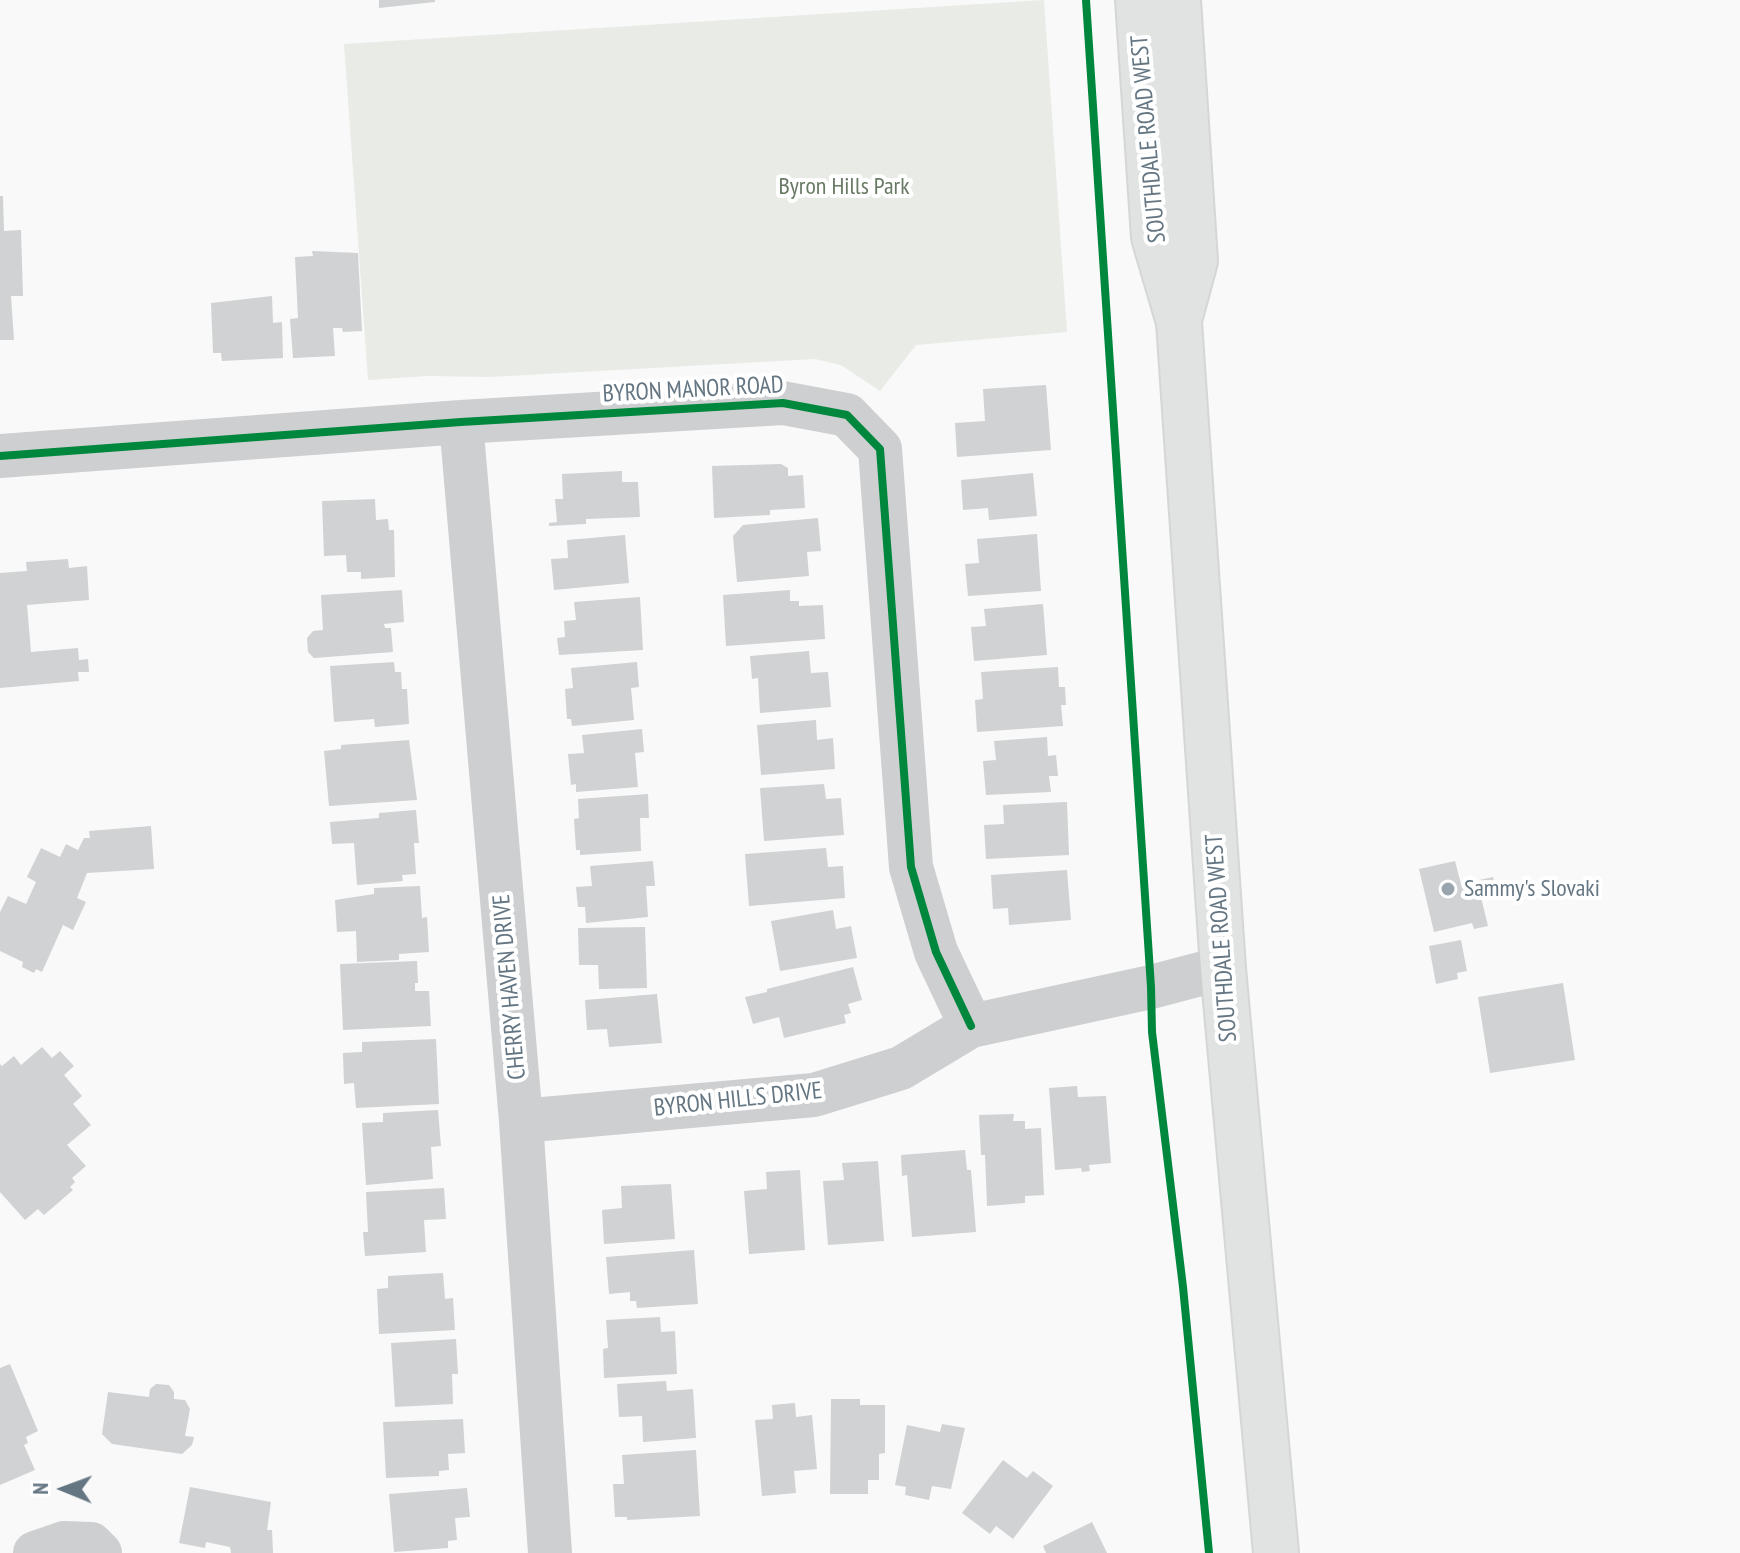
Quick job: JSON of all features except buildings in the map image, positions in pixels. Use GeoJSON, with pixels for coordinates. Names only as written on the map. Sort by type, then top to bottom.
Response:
{"type":"FeatureCollection","features":[{"type":"Feature","properties":{"kind":"main road","name":"SOUTHDALE ROAD WEST"},"geometry":{"type":"LineString","coordinates":[[1138,0],[1154,237],[1179,322],[1223,968],[1276,1553]]}},
{"type":"Feature","properties":{"kind":"main road","name":"SOUTHDALE ROAD WEST"},"geometry":{"type":"LineString","coordinates":[[1178,0],[1195,261],[1179,322]]}},
{"type":"Feature","properties":{"kind":"street","name":"BYRON MANOR ROAD"},"geometry":{"type":"LineString","coordinates":[[0,456],[461,422],[783,403],[847,415],[880,449],[911,867],[936,952],[971,1026]]}},
{"type":"Feature","properties":{"kind":"street","name":"CHERRY HAVEN DRIVE"},"geometry":{"type":"LineString","coordinates":[[461,422],[521,1121],[550,1553]]}},
{"type":"Feature","properties":{"kind":"street","name":"BYRON HILLS DRIVE"},"geometry":{"type":"LineString","coordinates":[[521,1121],[814,1095],[901,1068],[971,1026],[1223,968]]}},
{"type":"Feature","properties":{"kind":"street"},"geometry":{"type":"LineString","coordinates":[[35,1553],[64,1543],[91,1544],[100,1553]]}},
{"type":"Feature","properties":{"kind":"green space","name":"Byron Hills Park"},"geometry":{"type":"Polygon","coordinates":[[[1044,0],[1067,332],[916,345],[880,391],[841,365],[815,359],[490,377],[427,376],[368,380],[344,44],[1044,0]]]}},
{"type":"Feature","properties":{"kind":"cycle path"},"geometry":{"type":"LineString","coordinates":[[1086,0],[1152,1032],[1183,1287],[1209,1553]]}},
{"type":"Feature","properties":{"kind":"cycle path"},"geometry":{"type":"LineString","coordinates":[[0,456],[461,422],[783,403],[847,415],[880,449],[911,867],[936,952],[971,1026]]}},
{"type":"Feature","properties":{"kind":"place","name":"Sammy's Slovaki"},"geometry":{"type":"Point","coordinates":[1448,889]}}]}
